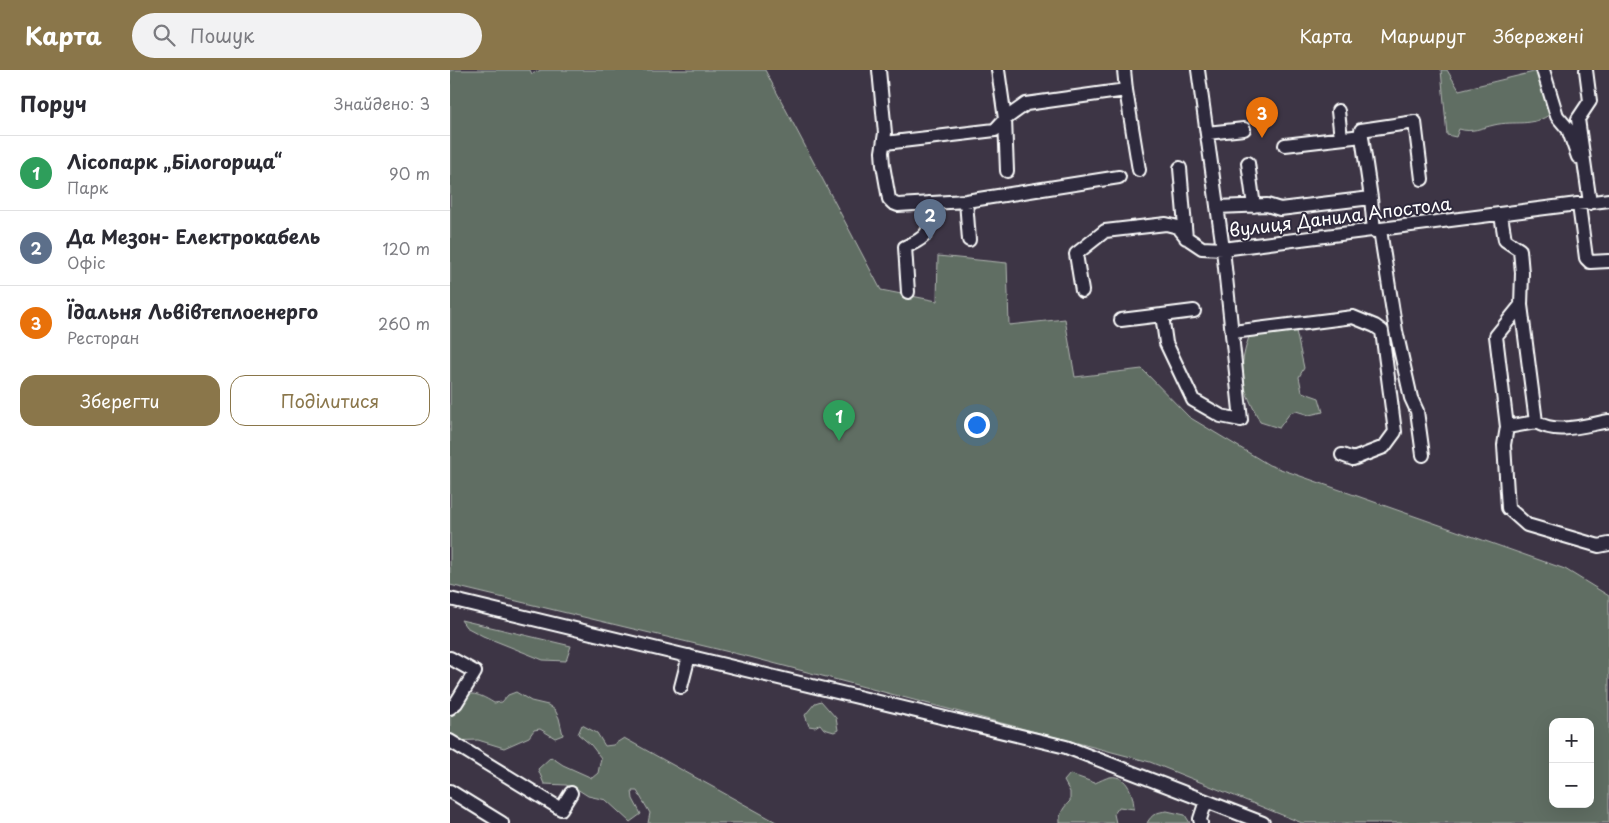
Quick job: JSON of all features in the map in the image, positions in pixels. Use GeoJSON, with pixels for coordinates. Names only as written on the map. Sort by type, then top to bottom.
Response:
{"type":"FeatureCollection","features":[{"type":"Feature","properties":{"kind":"street"},"geometry":{"type":"LineString","coordinates":[[879,70],[885,133],[885,144],[882,152],[883,165],[889,199],[893,203],[898,205],[966,201],[1119,177]]}},
{"type":"Feature","properties":{"kind":"street"},"geometry":{"type":"LineString","coordinates":[[998,70],[1005,119],[1007,171]]}},
{"type":"Feature","properties":{"kind":"street"},"geometry":{"type":"LineString","coordinates":[[1124,70],[1139,170]]}},
{"type":"Feature","properties":{"kind":"street","name":"вулиця Данила Апостола"},"geometry":{"type":"LineString","coordinates":[[1198,70],[1223,249],[1377,231],[1609,200]]}},
{"type":"Feature","properties":{"kind":"street"},"geometry":{"type":"LineString","coordinates":[[1543,70],[1557,116],[1568,129],[1587,184]]}},
{"type":"Feature","properties":{"kind":"street"},"geometry":{"type":"LineString","coordinates":[[1586,70],[1590,101],[1578,119],[1587,184],[1585,204],[1586,258],[1590,262],[1609,262]]}},
{"type":"Feature","properties":{"kind":"street"},"geometry":{"type":"LineString","coordinates":[[885,144],[995,130],[1005,119],[1026,104],[1126,90]]}},
{"type":"Feature","properties":{"kind":"street"},"geometry":{"type":"LineString","coordinates":[[1338,111],[1341,138]]}},
{"type":"Feature","properties":{"kind":"street"},"geometry":{"type":"LineString","coordinates":[[1422,179],[1414,122],[1361,130],[1371,198],[1396,331],[1411,398],[1417,411],[1423,455]]}},
{"type":"Feature","properties":{"kind":"street"},"geometry":{"type":"LineString","coordinates":[[1207,133],[1244,129]]}},
{"type":"Feature","properties":{"kind":"street"},"geometry":{"type":"LineString","coordinates":[[1285,145],[1362,136]]}},
{"type":"Feature","properties":{"kind":"street"},"geometry":{"type":"LineString","coordinates":[[1248,163],[1254,206]]}},
{"type":"Feature","properties":{"kind":"street"},"geometry":{"type":"LineString","coordinates":[[1180,168],[1186,238]]}},
{"type":"Feature","properties":{"kind":"street"},"geometry":{"type":"LineString","coordinates":[[1217,207],[1267,205],[1280,210],[1371,198]]}},
{"type":"Feature","properties":{"kind":"street"},"geometry":{"type":"LineString","coordinates":[[966,201],[969,240]]}},
{"type":"Feature","properties":{"kind":"street"},"geometry":{"type":"LineString","coordinates":[[908,292],[905,247],[921,240],[930,228],[929,203]]}},
{"type":"Feature","properties":{"kind":"street"},"geometry":{"type":"LineString","coordinates":[[1501,215],[1505,240],[1520,250],[1522,273],[1521,305],[1536,422]]}},
{"type":"Feature","properties":{"kind":"street"},"geometry":{"type":"LineString","coordinates":[[1082,291],[1076,254],[1105,231],[1166,224],[1178,227],[1186,238],[1202,248],[1223,249],[1241,420],[1221,416],[1193,400],[1166,343],[1162,315]]}},
{"type":"Feature","properties":{"kind":"street"},"geometry":{"type":"LineString","coordinates":[[1521,305],[1496,336],[1507,427],[1504,445],[1508,508],[1527,525],[1599,546],[1609,544]]}},
{"type":"Feature","properties":{"kind":"street"},"geometry":{"type":"LineString","coordinates":[[1121,320],[1194,311]]}},
{"type":"Feature","properties":{"kind":"street"},"geometry":{"type":"LineString","coordinates":[[1233,332],[1353,317],[1382,331],[1395,432],[1384,447],[1353,460],[1342,455]]}},
{"type":"Feature","properties":{"kind":"street"},"geometry":{"type":"LineString","coordinates":[[1507,427],[1536,422],[1544,427],[1558,429],[1609,422]]}},
{"type":"Feature","properties":{"kind":"street"},"geometry":{"type":"LineString","coordinates":[[450,599],[1066,747],[1263,823]]}},
{"type":"Feature","properties":{"kind":"street"},"geometry":{"type":"LineString","coordinates":[[682,687],[689,656]]}},
{"type":"Feature","properties":{"kind":"street"},"geometry":{"type":"LineString","coordinates":[[450,658],[475,672],[456,703],[450,708]]}},
{"type":"Feature","properties":{"kind":"street"},"geometry":{"type":"LineString","coordinates":[[450,741],[561,810],[571,793]]}},
{"type":"Feature","properties":{"kind":"street"},"geometry":{"type":"LineString","coordinates":[[450,791],[502,823]]}},
{"type":"Feature","properties":{"kind":"street"},"geometry":{"type":"LineString","coordinates":[[1201,823],[1200,819],[1206,801]]}},
{"type":"Feature","properties":{"kind":"green space"},"geometry":{"type":"Polygon","coordinates":[[[450,70],[530,70],[532,74],[541,70],[765,70],[881,290],[937,301],[938,256],[1007,263],[1009,325],[1065,319],[1075,377],[1142,369],[1189,417],[1269,465],[1565,569],[1609,596],[1609,823],[1302,823],[1150,762],[750,657],[450,585],[450,70]]]}},
{"type":"Feature","properties":{"kind":"green space"},"geometry":{"type":"Polygon","coordinates":[[[1441,70],[1447,70],[1459,90],[1538,71],[1552,113],[1545,118],[1530,122],[1494,125],[1472,130],[1459,129],[1456,137],[1447,135],[1441,70]]]}},
{"type":"Feature","properties":{"kind":"green space"},"geometry":{"type":"Polygon","coordinates":[[[1277,329],[1296,331],[1304,368],[1299,377],[1302,392],[1319,398],[1323,412],[1309,415],[1296,411],[1290,413],[1279,428],[1260,422],[1249,399],[1242,371],[1249,337],[1277,329]]]}},
{"type":"Feature","properties":{"kind":"green space"},"geometry":{"type":"Polygon","coordinates":[[[461,620],[571,646],[566,661],[543,660],[483,636],[466,627],[461,620]]]}},
{"type":"Feature","properties":{"kind":"green space"},"geometry":{"type":"Polygon","coordinates":[[[516,692],[531,701],[548,705],[555,710],[563,735],[555,738],[540,729],[534,730],[529,737],[504,748],[478,740],[450,741],[450,703],[467,694],[477,695],[494,703],[502,702],[508,695],[516,692]]]}},
{"type":"Feature","properties":{"kind":"green space"},"geometry":{"type":"Polygon","coordinates":[[[821,701],[836,718],[838,730],[834,732],[824,729],[820,724],[815,727],[809,726],[805,715],[815,703],[821,701]]]}},
{"type":"Feature","properties":{"kind":"green space"},"geometry":{"type":"Polygon","coordinates":[[[582,725],[597,733],[605,746],[613,745],[624,738],[778,823],[648,823],[650,813],[637,791],[632,791],[633,799],[641,814],[630,822],[606,800],[588,796],[566,785],[544,784],[538,769],[551,757],[563,765],[592,778],[598,773],[601,758],[591,745],[578,734],[582,725]]]}},
{"type":"Feature","properties":{"kind":"green space"},"geometry":{"type":"Polygon","coordinates":[[[1070,774],[1095,783],[1110,777],[1121,779],[1129,787],[1134,809],[1119,807],[1114,814],[1116,823],[1060,823],[1062,810],[1070,801],[1070,792],[1064,781],[1070,774]]]}},
{"type":"Feature","properties":{"kind":"green space"},"geometry":{"type":"Polygon","coordinates":[[[1167,811],[1185,815],[1190,823],[1147,823],[1155,814],[1167,811]]]}},
{"type":"Feature","properties":{"kind":"place","name":"Їдальня Львівтеплоенерго"},"geometry":{"type":"Point","coordinates":[1262,138]}},
{"type":"Feature","properties":{"kind":"place","name":"Да Мезон- Електрокабель"},"geometry":{"type":"Point","coordinates":[930,240]}},
{"type":"Feature","properties":{"kind":"place","name":"Лісопарк „Білогорща“"},"geometry":{"type":"Point","coordinates":[839,441]}}]}
